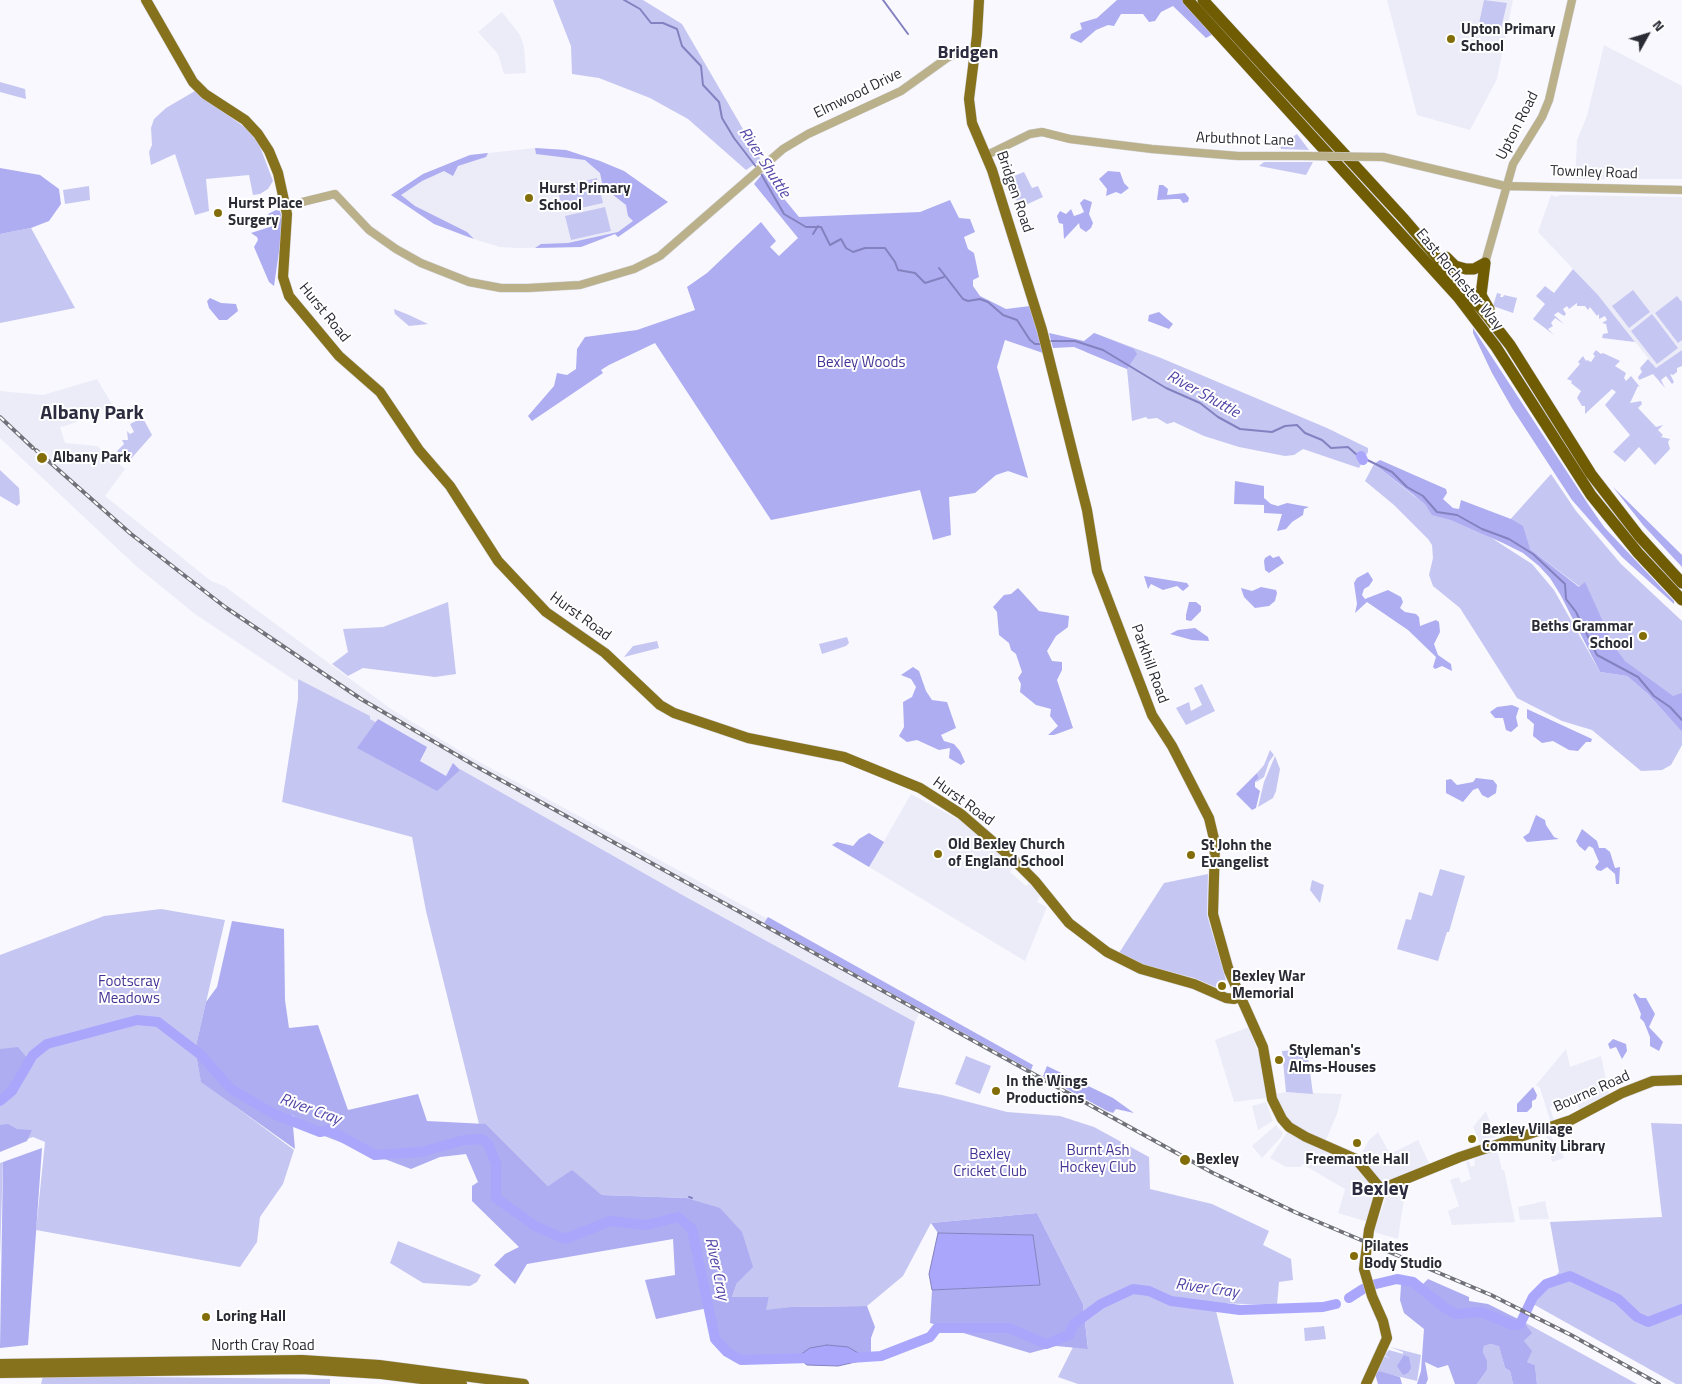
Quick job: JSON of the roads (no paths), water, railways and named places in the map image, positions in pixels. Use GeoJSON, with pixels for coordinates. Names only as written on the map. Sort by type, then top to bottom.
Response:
{"type":"FeatureCollection","features":[{"type":"Feature","properties":{"kind":"highway","name":"East Rochester Way"},"geometry":{"type":"LineString","coordinates":[[1188,0],[1458,297],[1501,354],[1591,495],[1638,553],[1682,600]]}},
{"type":"Feature","properties":{"kind":"highway","name":"East Rochester Way"},"geometry":{"type":"LineString","coordinates":[[1203,0],[1404,219],[1489,318],[1591,474],[1621,514],[1682,582]]}},
{"type":"Feature","properties":{"kind":"highway"},"geometry":{"type":"LineString","coordinates":[[1404,219],[1421,231],[1454,266],[1474,269],[1484,263]]}},
{"type":"Feature","properties":{"kind":"highway"},"geometry":{"type":"LineString","coordinates":[[1484,263],[1481,295],[1484,303],[1522,352],[1535,374],[1543,398]]}},
{"type":"Feature","properties":{"kind":"main road","name":"Hurst Road"},"geometry":{"type":"LineString","coordinates":[[146,0],[193,82],[205,94],[238,115],[264,142],[278,173],[286,206],[288,228],[283,277],[289,296],[339,356],[380,392],[419,450],[450,486],[498,561],[546,612],[605,654],[670,711],[740,736],[844,757],[926,792],[961,814],[1020,865],[1069,923],[1099,947],[1134,967],[1194,984],[1214,992],[1238,993]]}},
{"type":"Feature","properties":{"kind":"main road","name":"Bridgen Road"},"geometry":{"type":"LineString","coordinates":[[979,0],[969,99],[970,112],[974,128],[987,155],[1045,341]]}},
{"type":"Feature","properties":{"kind":"main road","name":"Parkhill Road"},"geometry":{"type":"LineString","coordinates":[[1045,341],[1087,510],[1097,571],[1152,715],[1172,746],[1210,818],[1215,843],[1213,914],[1238,993],[1263,1047],[1273,1104],[1282,1120],[1306,1137],[1356,1159],[1381,1189]]}},
{"type":"Feature","properties":{"kind":"main road","name":"Bourne Road"},"geometry":{"type":"LineString","coordinates":[[1381,1189],[1414,1178],[1460,1158],[1571,1120],[1622,1093],[1647,1085],[1653,1081],[1682,1080]]}},
{"type":"Feature","properties":{"kind":"main road","name":"Bourne Road"},"geometry":{"type":"LineString","coordinates":[[1647,1085],[1682,1085]]}},
{"type":"Feature","properties":{"kind":"main road"},"geometry":{"type":"LineString","coordinates":[[1366,1384],[1384,1347],[1386,1338],[1384,1321],[1369,1287],[1364,1269],[1365,1250],[1381,1189]]}},
{"type":"Feature","properties":{"kind":"main road","name":"North Cray Road"},"geometry":{"type":"LineString","coordinates":[[0,1364],[302,1360],[386,1366],[524,1384]]}},
{"type":"Feature","properties":{"kind":"main road","name":"North Cray Road"},"geometry":{"type":"LineString","coordinates":[[0,1373],[302,1369],[381,1374],[462,1384]]}},
{"type":"Feature","properties":{"kind":"street","name":"Upton Road"},"geometry":{"type":"LineString","coordinates":[[1484,263],[1505,186],[1521,147],[1542,117],[1549,100],[1572,0]]}},
{"type":"Feature","properties":{"kind":"street","name":"Elmwood Drive"},"geometry":{"type":"LineString","coordinates":[[286,206],[335,194],[369,230],[421,263],[469,282],[501,288],[580,285],[634,269],[660,256],[690,233],[765,164],[808,134],[901,91],[947,58],[959,52],[975,52]]}},
{"type":"Feature","properties":{"kind":"street","name":"Arbuthnot Lane"},"geometry":{"type":"LineString","coordinates":[[987,155],[1030,134],[1042,132],[1070,139],[1152,149],[1238,156],[1383,157],[1505,186]]}},
{"type":"Feature","properties":{"kind":"street","name":"Townley Road"},"geometry":{"type":"LineString","coordinates":[[1505,186],[1682,190]]}},
{"type":"Feature","properties":{"kind":"waterway","name":"River Shuttle"},"geometry":{"type":"LineString","coordinates":[[624,0],[640,9],[651,23],[663,23],[677,29],[682,46],[701,66],[703,85],[719,102],[722,118],[734,138],[757,168]]}},
{"type":"Feature","properties":{"kind":"waterway"},"geometry":{"type":"LineString","coordinates":[[883,0],[908,34]]}},
{"type":"Feature","properties":{"kind":"waterway","name":"River Shuttle"},"geometry":{"type":"LineString","coordinates":[[760,172],[784,214],[806,227],[821,227],[830,245],[841,239],[846,248],[853,252],[865,248],[885,248],[898,270],[915,273],[925,283],[944,277]]}},
{"type":"Feature","properties":{"kind":"waterway","name":"River Shuttle"},"geometry":{"type":"LineString","coordinates":[[813,234],[818,226]]}},
{"type":"Feature","properties":{"kind":"waterway","name":"River Shuttle"},"geometry":{"type":"LineString","coordinates":[[939,268],[963,299],[968,301],[980,299],[988,302],[1003,315],[1017,320],[1030,340],[1035,344],[1040,344]]}},
{"type":"Feature","properties":{"kind":"waterway","name":"River Shuttle"},"geometry":{"type":"LineString","coordinates":[[1051,341],[1075,341],[1103,350],[1166,388],[1200,403],[1218,417],[1240,429],[1272,432],[1285,426],[1297,425],[1305,433],[1322,440],[1331,448],[1348,447],[1357,455],[1392,472],[1407,487],[1423,496],[1437,512],[1457,515],[1482,529],[1509,539],[1533,554],[1565,584],[1566,599],[1576,612],[1597,655],[1638,677],[1654,696],[1670,707],[1682,720]]}},
{"type":"Feature","properties":{"kind":"waterway","name":"River Shuttle"},"geometry":{"type":"LineString","coordinates":[[1361,456],[1363,460]]}},
{"type":"Feature","properties":{"kind":"waterway","name":"River Cray"},"geometry":{"type":"LineString","coordinates":[[0,1101],[12,1091],[33,1055],[47,1044],[137,1020],[158,1022],[201,1055],[231,1089],[274,1114],[320,1132],[329,1130],[375,1155],[421,1152],[464,1140],[482,1139],[488,1144],[496,1163],[496,1198],[535,1226],[565,1239],[610,1221],[646,1225],[678,1217],[692,1229],[715,1339],[727,1352],[741,1360],[811,1358]]}},
{"type":"Feature","properties":{"kind":"waterway","name":"River Cray"},"geometry":{"type":"LineString","coordinates":[[1372,1285],[1397,1279],[1413,1282],[1445,1308],[1456,1314],[1481,1312],[1513,1325],[1520,1324],[1533,1297],[1546,1284],[1570,1276],[1618,1299],[1637,1317],[1648,1322],[1682,1309]]}},
{"type":"Feature","properties":{"kind":"waterway","name":"River Cray"},"geometry":{"type":"LineString","coordinates":[[850,1358],[881,1356],[930,1337],[937,1328],[1009,1328],[1046,1344],[1069,1335],[1074,1324],[1101,1304],[1133,1289],[1149,1291],[1171,1301],[1240,1310],[1323,1307],[1336,1304]]}},
{"type":"Feature","properties":{"kind":"waterway","name":"River Cray"},"geometry":{"type":"LineString","coordinates":[[1349,1298],[1363,1289]]}},
{"type":"Feature","properties":{"kind":"railway"},"geometry":{"type":"LineString","coordinates":[[0,417],[33,448]]}},
{"type":"Feature","properties":{"kind":"railway"},"geometry":{"type":"LineString","coordinates":[[36,450],[131,534],[225,607],[361,699],[479,768],[1213,1173],[1297,1213],[1491,1295],[1571,1335],[1659,1384]]}},
{"type":"Feature","properties":{"kind":"place","name":"Upton Primary School"},"geometry":{"type":"Point","coordinates":[1451,39]}},
{"type":"Feature","properties":{"kind":"place","name":"Hurst Primary School"},"geometry":{"type":"Point","coordinates":[529,198]}},
{"type":"Feature","properties":{"kind":"place","name":"Hurst Place Surgery"},"geometry":{"type":"Point","coordinates":[218,213]}},
{"type":"Feature","properties":{"kind":"place","name":"Albany Park"},"geometry":{"type":"Point","coordinates":[42,458]}},
{"type":"Feature","properties":{"kind":"place","name":"Beths Grammar School"},"geometry":{"type":"Point","coordinates":[1643,636]}},
{"type":"Feature","properties":{"kind":"place","name":"Old Bexley Church of England School"},"geometry":{"type":"Point","coordinates":[938,854]}},
{"type":"Feature","properties":{"kind":"place","name":"St John the Evangelist"},"geometry":{"type":"Point","coordinates":[1191,855]}},
{"type":"Feature","properties":{"kind":"place","name":"Bexley War Memorial"},"geometry":{"type":"Point","coordinates":[1222,986]}},
{"type":"Feature","properties":{"kind":"place","name":"Styleman's Alms-Houses"},"geometry":{"type":"Point","coordinates":[1279,1060]}},
{"type":"Feature","properties":{"kind":"place","name":"In the Wings Productions"},"geometry":{"type":"Point","coordinates":[996,1091]}},
{"type":"Feature","properties":{"kind":"place","name":"Bexley Village Community Library"},"geometry":{"type":"Point","coordinates":[1472,1139]}},
{"type":"Feature","properties":{"kind":"place","name":"Freemantle Hall"},"geometry":{"type":"Point","coordinates":[1357,1143]}},
{"type":"Feature","properties":{"kind":"place","name":"Bexley"},"geometry":{"type":"Point","coordinates":[1185,1160]}},
{"type":"Feature","properties":{"kind":"place","name":"Pilates Body Studio"},"geometry":{"type":"Point","coordinates":[1354,1256]}},
{"type":"Feature","properties":{"kind":"place","name":"Loring Hall"},"geometry":{"type":"Point","coordinates":[206,1317]}},
{"type":"Feature","properties":{"kind":"district","name":"Bridgen"},"geometry":{"type":"Point","coordinates":[968,54]}},
{"type":"Feature","properties":{"kind":"district","name":"Albany Park"},"geometry":{"type":"Point","coordinates":[92,414]}},
{"type":"Feature","properties":{"kind":"district","name":"Bexley"},"geometry":{"type":"Point","coordinates":[1380,1190]}},
{"type":"Feature","properties":{"kind":"park label","name":"Bexley Woods"},"geometry":{"type":"Point","coordinates":[861,363]}},
{"type":"Feature","properties":{"kind":"park label","name":"Footscray Meadows"},"geometry":{"type":"Point","coordinates":[129,990]}},
{"type":"Feature","properties":{"kind":"park label","name":"Burnt Ash Hockey Club"},"geometry":{"type":"Point","coordinates":[1098,1160]}},
{"type":"Feature","properties":{"kind":"park label","name":"Bexley Cricket Club"},"geometry":{"type":"Point","coordinates":[990,1164]}}]}
